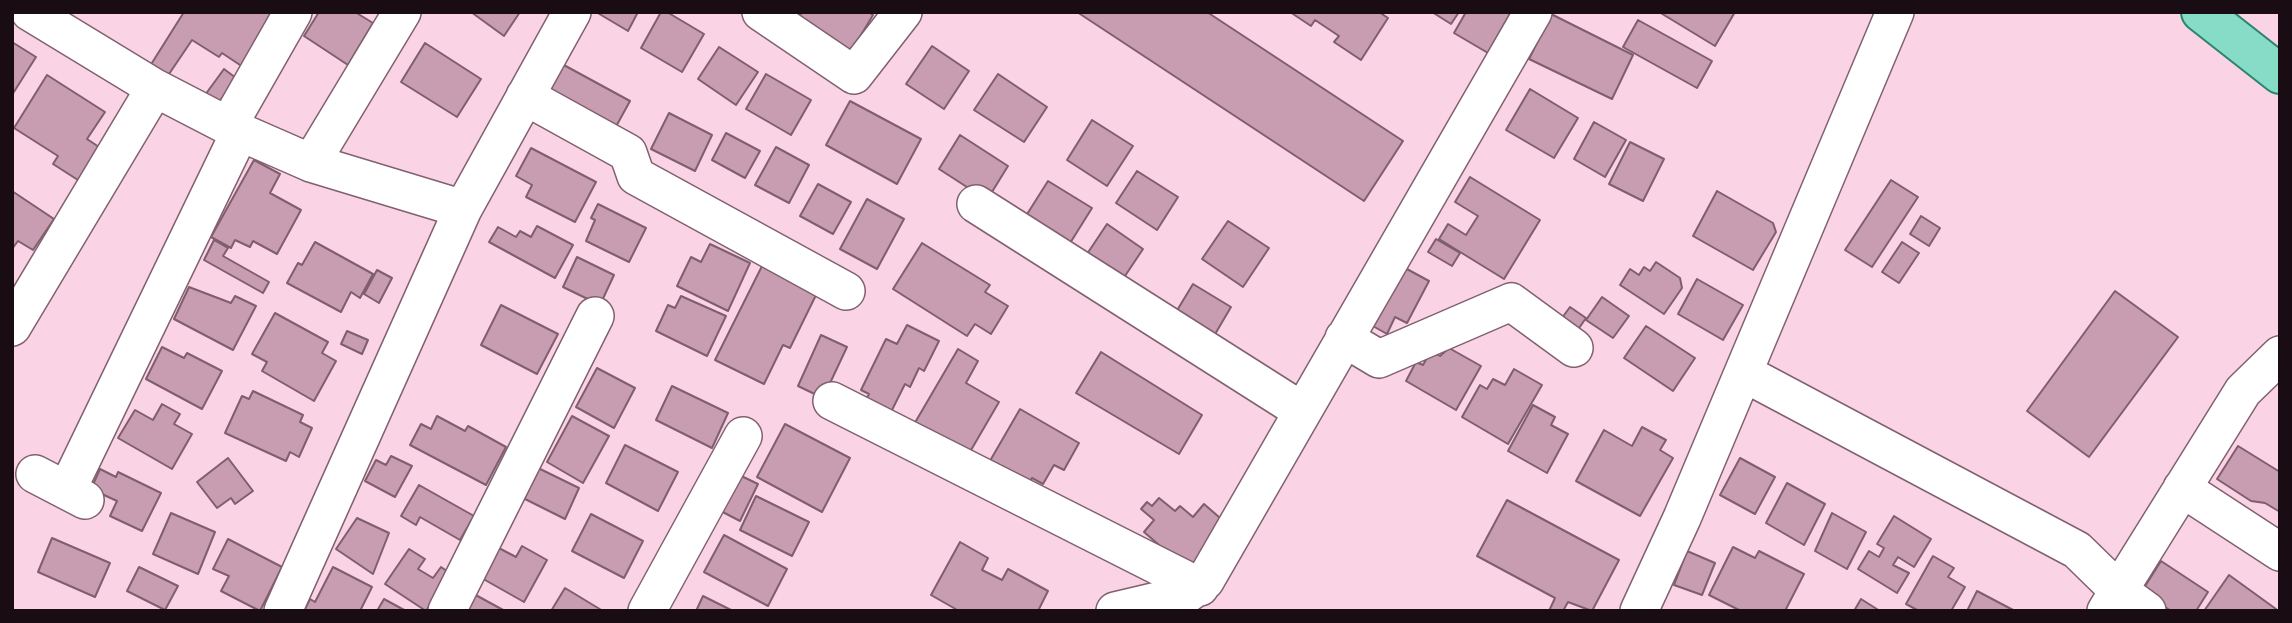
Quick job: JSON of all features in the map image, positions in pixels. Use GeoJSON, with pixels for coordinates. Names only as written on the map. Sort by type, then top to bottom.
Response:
{"type":"FeatureCollection","features":[{"type":"Feature","properties":{"kind":"main road"},"geometry":{"type":"LineString","coordinates":[[2201,12],[2280,74]]}},
{"type":"Feature","properties":{"kind":"street"},"geometry":{"type":"LineString","coordinates":[[30,12],[155,88],[234,129],[312,163],[463,209]]}},
{"type":"Feature","properties":{"kind":"street"},"geometry":{"type":"LineString","coordinates":[[62,488],[293,12]]}},
{"type":"Feature","properties":{"kind":"street"},"geometry":{"type":"LineString","coordinates":[[312,163],[402,12]]}},
{"type":"Feature","properties":{"kind":"street"},"geometry":{"type":"LineString","coordinates":[[283,611],[463,209],[572,12]]}},
{"type":"Feature","properties":{"kind":"street"},"geometry":{"type":"LineString","coordinates":[[761,12],[854,75],[902,12]]}},
{"type":"Feature","properties":{"kind":"street"},"geometry":{"type":"LineString","coordinates":[[1115,611],[1182,595],[1200,587],[1533,12]]}},
{"type":"Feature","properties":{"kind":"street"},"geometry":{"type":"LineString","coordinates":[[1639,611],[1744,373],[1895,12]]}},
{"type":"Feature","properties":{"kind":"street"},"geometry":{"type":"LineString","coordinates":[[12,327],[155,88]]}},
{"type":"Feature","properties":{"kind":"street"},"geometry":{"type":"LineString","coordinates":[[525,96],[628,153],[636,176],[846,291]]}},
{"type":"Feature","properties":{"kind":"street"},"geometry":{"type":"LineString","coordinates":[[976,204],[1302,411]]}},
{"type":"Feature","properties":{"kind":"street"},"geometry":{"type":"LineString","coordinates":[[1344,338],[1378,359],[1511,302],[1574,348]]}},
{"type":"Feature","properties":{"kind":"street"},"geometry":{"type":"LineString","coordinates":[[447,611],[595,317]]}},
{"type":"Feature","properties":{"kind":"street"},"geometry":{"type":"LineString","coordinates":[[1744,373],[2077,550],[2124,604],[2182,488],[2243,391],[2280,355]]}},
{"type":"Feature","properties":{"kind":"street"},"geometry":{"type":"LineString","coordinates":[[832,401],[1200,587]]}},
{"type":"Feature","properties":{"kind":"street"},"geometry":{"type":"LineString","coordinates":[[647,611],[743,436]]}},
{"type":"Feature","properties":{"kind":"street"},"geometry":{"type":"LineString","coordinates":[[2182,488],[2280,552]]}},
{"type":"Feature","properties":{"kind":"building"},"geometry":{"type":"Polygon","coordinates":[[[184,12],[279,12],[243,67],[222,53],[219,57],[192,40],[167,77],[150,66],[184,12]]]}},
{"type":"Feature","properties":{"kind":"building"},"geometry":{"type":"Polygon","coordinates":[[[319,12],[355,12],[373,23],[348,65],[304,36],[319,12]]]}},
{"type":"Feature","properties":{"kind":"building"},"geometry":{"type":"Polygon","coordinates":[[[471,12],[520,12],[504,36],[471,12]]]}},
{"type":"Feature","properties":{"kind":"building"},"geometry":{"type":"Polygon","coordinates":[[[596,12],[638,12],[628,31],[596,12]]]}},
{"type":"Feature","properties":{"kind":"building"},"geometry":{"type":"Polygon","coordinates":[[[661,12],[667,12],[704,34],[682,72],[641,48],[661,12]]]}},
{"type":"Feature","properties":{"kind":"building"},"geometry":{"type":"Polygon","coordinates":[[[802,12],[869,12],[873,15],[849,55],[799,17],[802,12]]]}},
{"type":"Feature","properties":{"kind":"building"},"geometry":{"type":"Polygon","coordinates":[[[1077,12],[1207,12],[1403,141],[1364,201],[1077,12]]]}},
{"type":"Feature","properties":{"kind":"building"},"geometry":{"type":"Polygon","coordinates":[[[1290,12],[1379,12],[1388,18],[1361,60],[1334,42],[1339,36],[1315,20],[1311,26],[1290,12]]]}},
{"type":"Feature","properties":{"kind":"building"},"geometry":{"type":"Polygon","coordinates":[[[1432,12],[1459,12],[1451,24],[1432,12]]]}},
{"type":"Feature","properties":{"kind":"building"},"geometry":{"type":"Polygon","coordinates":[[[1466,12],[1511,12],[1488,53],[1454,33],[1466,12]]]}},
{"type":"Feature","properties":{"kind":"building"},"geometry":{"type":"Polygon","coordinates":[[[1659,12],[1735,12],[1715,46],[1659,12]]]}},
{"type":"Feature","properties":{"kind":"building"},"geometry":{"type":"Polygon","coordinates":[[[1551,14],[1633,55],[1612,99],[1529,59],[1551,14]]]}},
{"type":"Feature","properties":{"kind":"building"},"geometry":{"type":"Polygon","coordinates":[[[1638,20],[1712,61],[1697,88],[1623,47],[1638,20]]]}},
{"type":"Feature","properties":{"kind":"building"},"geometry":{"type":"Polygon","coordinates":[[[12,42],[36,57],[12,95],[12,42]]]}},
{"type":"Feature","properties":{"kind":"building"},"geometry":{"type":"Polygon","coordinates":[[[425,43],[481,79],[457,117],[401,82],[425,43]]]}},
{"type":"Feature","properties":{"kind":"building"},"geometry":{"type":"Polygon","coordinates":[[[932,46],[969,71],[944,109],[906,84],[932,46]]]}},
{"type":"Feature","properties":{"kind":"building"},"geometry":{"type":"Polygon","coordinates":[[[719,47],[758,72],[736,105],[698,79],[719,47]]]}},
{"type":"Feature","properties":{"kind":"building"},"geometry":{"type":"Polygon","coordinates":[[[562,64],[630,101],[613,132],[548,88],[562,64]]]}},
{"type":"Feature","properties":{"kind":"building"},"geometry":{"type":"Polygon","coordinates":[[[224,69],[236,78],[218,104],[205,95],[224,69]]]}},
{"type":"Feature","properties":{"kind":"building"},"geometry":{"type":"Polygon","coordinates":[[[766,74],[811,100],[791,135],[746,109],[766,74]]]}},
{"type":"Feature","properties":{"kind":"building"},"geometry":{"type":"Polygon","coordinates":[[[998,74],[1047,107],[1024,142],[974,110],[998,74]]]}},
{"type":"Feature","properties":{"kind":"building"},"geometry":{"type":"Polygon","coordinates":[[[47,75],[105,112],[87,139],[102,149],[81,182],[53,164],[58,156],[14,128],[47,75]]]}},
{"type":"Feature","properties":{"kind":"building"},"geometry":{"type":"Polygon","coordinates":[[[1530,89],[1578,118],[1554,158],[1506,130],[1530,89]]]}},
{"type":"Feature","properties":{"kind":"building"},"geometry":{"type":"Polygon","coordinates":[[[850,101],[921,139],[897,184],[826,145],[850,101]]]}},
{"type":"Feature","properties":{"kind":"building"},"geometry":{"type":"Polygon","coordinates":[[[669,113],[712,135],[695,171],[651,149],[669,113]]]}},
{"type":"Feature","properties":{"kind":"building"},"geometry":{"type":"Polygon","coordinates":[[[1092,120],[1133,146],[1107,186],[1067,160],[1092,120]]]}},
{"type":"Feature","properties":{"kind":"building"},"geometry":{"type":"Polygon","coordinates":[[[1594,122],[1626,140],[1605,177],[1574,159],[1594,122]]]}},
{"type":"Feature","properties":{"kind":"building"},"geometry":{"type":"Polygon","coordinates":[[[726,133],[760,151],[745,178],[712,160],[726,133]]]}},
{"type":"Feature","properties":{"kind":"building"},"geometry":{"type":"Polygon","coordinates":[[[960,135],[1008,166],[987,200],[939,169],[960,135]]]}},
{"type":"Feature","properties":{"kind":"building"},"geometry":{"type":"Polygon","coordinates":[[[1630,142],[1664,159],[1643,201],[1609,184],[1630,142]]]}},
{"type":"Feature","properties":{"kind":"building"},"geometry":{"type":"Polygon","coordinates":[[[776,147],[809,165],[789,203],[755,185],[776,147]]]}},
{"type":"Feature","properties":{"kind":"building"},"geometry":{"type":"Polygon","coordinates":[[[531,148],[596,182],[575,222],[526,197],[532,185],[516,176],[531,148]]]}},
{"type":"Feature","properties":{"kind":"building"},"geometry":{"type":"Polygon","coordinates":[[[254,160],[280,174],[270,193],[301,210],[277,254],[253,241],[250,247],[235,240],[231,248],[211,237],[254,160]]]}},
{"type":"Feature","properties":{"kind":"building"},"geometry":{"type":"Polygon","coordinates":[[[1137,171],[1178,197],[1157,230],[1116,203],[1137,171]]]}},
{"type":"Feature","properties":{"kind":"building"},"geometry":{"type":"Polygon","coordinates":[[[1470,177],[1540,220],[1504,279],[1439,239],[1448,224],[1466,235],[1478,216],[1455,202],[1470,177]]]}},
{"type":"Feature","properties":{"kind":"building"},"geometry":{"type":"Polygon","coordinates":[[[1891,180],[1918,197],[1872,267],[1845,250],[1891,180]]]}},
{"type":"Feature","properties":{"kind":"building"},"geometry":{"type":"Polygon","coordinates":[[[1048,181],[1092,208],[1067,248],[1024,219],[1048,181]]]}},
{"type":"Feature","properties":{"kind":"building"},"geometry":{"type":"Polygon","coordinates":[[[818,184],[851,202],[833,234],[800,216],[818,184]]]}},
{"type":"Feature","properties":{"kind":"building"},"geometry":{"type":"Polygon","coordinates":[[[12,191],[54,219],[33,250],[18,241],[12,249],[12,191]]]}},
{"type":"Feature","properties":{"kind":"building"},"geometry":{"type":"Polygon","coordinates":[[[1717,191],[1773,223],[1776,232],[1753,270],[1693,236],[1717,191]]]}},
{"type":"Feature","properties":{"kind":"building"},"geometry":{"type":"Polygon","coordinates":[[[867,199],[904,219],[877,269],[840,249],[867,199]]]}},
{"type":"Feature","properties":{"kind":"building"},"geometry":{"type":"Polygon","coordinates":[[[598,204],[646,228],[629,262],[586,241],[595,220],[591,218],[598,204]]]}},
{"type":"Feature","properties":{"kind":"building"},"geometry":{"type":"Polygon","coordinates":[[[1921,216],[1940,228],[1929,246],[1910,234],[1921,216]]]}},
{"type":"Feature","properties":{"kind":"building"},"geometry":{"type":"Polygon","coordinates":[[[1228,221],[1269,248],[1243,287],[1202,259],[1228,221]]]}},
{"type":"Feature","properties":{"kind":"building"},"geometry":{"type":"Polygon","coordinates":[[[1107,224],[1143,249],[1121,282],[1085,257],[1107,224]]]}},
{"type":"Feature","properties":{"kind":"building"},"geometry":{"type":"Polygon","coordinates":[[[537,226],[573,245],[555,278],[489,242],[498,227],[516,237],[520,231],[531,237],[537,226]]]}},
{"type":"Feature","properties":{"kind":"building"},"geometry":{"type":"Polygon","coordinates":[[[1436,239],[1460,253],[1452,266],[1428,252],[1436,239]]]}},
{"type":"Feature","properties":{"kind":"building"},"geometry":{"type":"Polygon","coordinates":[[[214,240],[228,248],[223,256],[269,282],[263,293],[204,260],[214,240]]]}},
{"type":"Feature","properties":{"kind":"building"},"geometry":{"type":"Polygon","coordinates":[[[315,242],[373,274],[360,298],[351,292],[341,312],[287,283],[298,263],[302,265],[315,242]]]}},
{"type":"Feature","properties":{"kind":"building"},"geometry":{"type":"Polygon","coordinates":[[[1902,242],[1919,253],[1899,283],[1882,272],[1902,242]]]}},
{"type":"Feature","properties":{"kind":"building"},"geometry":{"type":"Polygon","coordinates":[[[922,243],[990,285],[985,292],[1008,306],[991,334],[975,324],[967,336],[893,289],[922,243]]]}},
{"type":"Feature","properties":{"kind":"building"},"geometry":{"type":"Polygon","coordinates":[[[710,244],[750,263],[728,311],[677,286],[691,257],[701,262],[710,244]]]}},
{"type":"Feature","properties":{"kind":"building"},"geometry":{"type":"Polygon","coordinates":[[[577,257],[614,275],[600,305],[563,287],[577,257]]]}},
{"type":"Feature","properties":{"kind":"building"},"geometry":{"type":"Polygon","coordinates":[[[1394,262],[1429,281],[1407,323],[1395,317],[1387,334],[1364,321],[1394,262]]]}},
{"type":"Feature","properties":{"kind":"building"},"geometry":{"type":"Polygon","coordinates":[[[1656,262],[1680,278],[1682,288],[1664,314],[1620,285],[1630,269],[1639,275],[1644,267],[1650,271],[1656,262]]]}},
{"type":"Feature","properties":{"kind":"building"},"geometry":{"type":"Polygon","coordinates":[[[763,264],[818,291],[790,348],[783,345],[764,384],[715,360],[763,264]]]}},
{"type":"Feature","properties":{"kind":"building"},"geometry":{"type":"Polygon","coordinates":[[[377,270],[392,278],[379,303],[364,294],[377,270]]]}},
{"type":"Feature","properties":{"kind":"building"},"geometry":{"type":"Polygon","coordinates":[[[1697,279],[1743,305],[1723,340],[1678,314],[1697,279]]]}},
{"type":"Feature","properties":{"kind":"building"},"geometry":{"type":"Polygon","coordinates":[[[1193,284],[1231,307],[1211,341],[1173,317],[1193,284]]]}},
{"type":"Feature","properties":{"kind":"building"},"geometry":{"type":"Polygon","coordinates":[[[189,287],[231,303],[235,296],[256,306],[233,350],[174,319],[189,287]]]}},
{"type":"Feature","properties":{"kind":"building"},"geometry":{"type":"Polygon","coordinates":[[[2115,291],[2178,337],[2089,457],[2027,411],[2115,291]]]}},
{"type":"Feature","properties":{"kind":"building"},"geometry":{"type":"Polygon","coordinates":[[[681,296],[726,316],[707,356],[656,331],[668,305],[675,308],[681,296]]]}},
{"type":"Feature","properties":{"kind":"building"},"geometry":{"type":"Polygon","coordinates":[[[1602,297],[1629,316],[1613,338],[1586,320],[1602,297]]]}},
{"type":"Feature","properties":{"kind":"building"},"geometry":{"type":"Polygon","coordinates":[[[501,305],[558,334],[537,374],[481,345],[501,305]]]}},
{"type":"Feature","properties":{"kind":"building"},"geometry":{"type":"Polygon","coordinates":[[[1570,307],[1586,318],[1575,334],[1559,322],[1570,307]]]}},
{"type":"Feature","properties":{"kind":"building"},"geometry":{"type":"Polygon","coordinates":[[[275,313],[328,342],[322,353],[336,361],[314,401],[262,371],[267,362],[252,354],[275,313]]]}},
{"type":"Feature","properties":{"kind":"building"},"geometry":{"type":"Polygon","coordinates":[[[907,325],[939,341],[924,371],[919,368],[910,387],[905,384],[890,414],[865,401],[869,394],[861,390],[886,339],[897,344],[907,325]]]}},
{"type":"Feature","properties":{"kind":"building"},"geometry":{"type":"Polygon","coordinates":[[[1646,326],[1695,358],[1673,391],[1624,358],[1646,326]]]}},
{"type":"Feature","properties":{"kind":"building"},"geometry":{"type":"Polygon","coordinates":[[[347,331],[368,340],[362,354],[341,344],[347,331]]]}},
{"type":"Feature","properties":{"kind":"building"},"geometry":{"type":"Polygon","coordinates":[[[821,335],[847,347],[823,398],[798,386],[821,335]]]}},
{"type":"Feature","properties":{"kind":"building"},"geometry":{"type":"Polygon","coordinates":[[[162,347],[184,358],[187,353],[222,371],[202,409],[146,379],[162,347]]]}},
{"type":"Feature","properties":{"kind":"building"},"geometry":{"type":"Polygon","coordinates":[[[1449,348],[1481,366],[1456,410],[1406,381],[1416,362],[1423,365],[1431,351],[1440,356],[1449,348]]]}},
{"type":"Feature","properties":{"kind":"building"},"geometry":{"type":"Polygon","coordinates":[[[958,349],[978,361],[966,383],[999,402],[967,457],[913,426],[958,349]]]}},
{"type":"Feature","properties":{"kind":"building"},"geometry":{"type":"Polygon","coordinates":[[[1101,352],[1202,415],[1179,454],[1076,393],[1101,352]]]}},
{"type":"Feature","properties":{"kind":"building"},"geometry":{"type":"Polygon","coordinates":[[[597,368],[635,388],[614,428],[576,407],[597,368]]]}},
{"type":"Feature","properties":{"kind":"building"},"geometry":{"type":"Polygon","coordinates":[[[1514,369],[1542,385],[1508,444],[1462,417],[1480,385],[1487,389],[1493,379],[1505,385],[1514,369]]]}},
{"type":"Feature","properties":{"kind":"building"},"geometry":{"type":"Polygon","coordinates":[[[672,386],[728,413],[712,448],[656,420],[672,386]]]}},
{"type":"Feature","properties":{"kind":"building"},"geometry":{"type":"Polygon","coordinates":[[[253,391],[303,415],[300,422],[312,428],[299,457],[290,452],[286,461],[225,433],[242,396],[249,399],[253,391]]]}},
{"type":"Feature","properties":{"kind":"building"},"geometry":{"type":"Polygon","coordinates":[[[162,404],[180,414],[174,424],[192,434],[172,469],[118,438],[135,410],[153,420],[162,404]]]}},
{"type":"Feature","properties":{"kind":"building"},"geometry":{"type":"Polygon","coordinates":[[[1533,405],[1555,417],[1551,425],[1568,434],[1547,473],[1508,451],[1533,405]]]}},
{"type":"Feature","properties":{"kind":"building"},"geometry":{"type":"Polygon","coordinates":[[[1020,409],[1079,443],[1064,470],[1054,465],[1043,484],[1032,478],[1026,488],[987,466],[1020,409]]]}},
{"type":"Feature","properties":{"kind":"building"},"geometry":{"type":"Polygon","coordinates":[[[437,416],[465,431],[468,426],[506,447],[486,485],[410,445],[421,424],[431,429],[437,416]]]}},
{"type":"Feature","properties":{"kind":"building"},"geometry":{"type":"Polygon","coordinates":[[[572,416],[609,436],[583,483],[547,462],[572,416]]]}},
{"type":"Feature","properties":{"kind":"building"},"geometry":{"type":"Polygon","coordinates":[[[785,424],[850,458],[822,512],[757,477],[785,424]]]}},
{"type":"Feature","properties":{"kind":"building"},"geometry":{"type":"Polygon","coordinates":[[[1642,427],[1666,440],[1660,450],[1673,458],[1640,516],[1576,481],[1604,430],[1632,446],[1642,427]]]}},
{"type":"Feature","properties":{"kind":"building"},"geometry":{"type":"Polygon","coordinates":[[[625,445],[678,472],[658,511],[606,483],[625,445]]]}},
{"type":"Feature","properties":{"kind":"building"},"geometry":{"type":"Polygon","coordinates":[[[2238,446],[2280,472],[2280,512],[2265,503],[2251,501],[2217,479],[2238,446]]]}},
{"type":"Feature","properties":{"kind":"building"},"geometry":{"type":"Polygon","coordinates":[[[391,456],[412,466],[395,497],[365,481],[376,460],[386,465],[391,456]]]}},
{"type":"Feature","properties":{"kind":"building"},"geometry":{"type":"Polygon","coordinates":[[[228,458],[253,491],[235,504],[231,498],[217,508],[197,482],[228,458]]]}},
{"type":"Feature","properties":{"kind":"building"},"geometry":{"type":"Polygon","coordinates":[[[1740,458],[1775,477],[1755,514],[1720,495],[1740,458]]]}},
{"type":"Feature","properties":{"kind":"building"},"geometry":{"type":"Polygon","coordinates":[[[534,466],[579,488],[565,519],[519,496],[534,466]]]}},
{"type":"Feature","properties":{"kind":"building"},"geometry":{"type":"Polygon","coordinates":[[[100,469],[116,477],[118,472],[161,493],[142,531],[110,516],[117,501],[91,489],[100,469]]]}},
{"type":"Feature","properties":{"kind":"building"},"geometry":{"type":"Polygon","coordinates":[[[733,472],[758,484],[740,521],[715,508],[733,472]]]}},
{"type":"Feature","properties":{"kind":"building"},"geometry":{"type":"Polygon","coordinates":[[[1787,483],[1825,504],[1804,545],[1766,523],[1787,483]]]}},
{"type":"Feature","properties":{"kind":"building"},"geometry":{"type":"Polygon","coordinates":[[[419,485],[474,516],[460,540],[420,517],[416,525],[401,516],[419,485]]]}},
{"type":"Feature","properties":{"kind":"building"},"geometry":{"type":"Polygon","coordinates":[[[756,496],[809,522],[792,556],[740,530],[756,496]]]}},
{"type":"Feature","properties":{"kind":"building"},"geometry":{"type":"Polygon","coordinates":[[[1159,498],[1175,511],[1180,506],[1193,517],[1204,504],[1227,524],[1188,570],[1144,532],[1154,520],[1141,509],[1147,502],[1152,506],[1159,498]]]}},
{"type":"Feature","properties":{"kind":"building"},"geometry":{"type":"Polygon","coordinates":[[[1507,500],[1619,560],[1592,611],[1568,602],[1563,611],[1549,611],[1555,598],[1477,556],[1507,500]]]}},
{"type":"Feature","properties":{"kind":"building"},"geometry":{"type":"Polygon","coordinates":[[[171,513],[215,532],[198,574],[153,554],[171,513]]]}},
{"type":"Feature","properties":{"kind":"building"},"geometry":{"type":"Polygon","coordinates":[[[1832,513],[1866,532],[1847,569],[1815,551],[1832,513]]]}},
{"type":"Feature","properties":{"kind":"building"},"geometry":{"type":"Polygon","coordinates":[[[591,514],[643,541],[624,578],[572,551],[591,514]]]}},
{"type":"Feature","properties":{"kind":"building"},"geometry":{"type":"Polygon","coordinates":[[[1894,516],[1931,539],[1914,567],[1898,557],[1893,565],[1909,573],[1897,593],[1858,569],[1869,551],[1879,557],[1884,548],[1877,544],[1894,516]]]}},
{"type":"Feature","properties":{"kind":"building"},"geometry":{"type":"Polygon","coordinates":[[[357,518],[389,533],[373,574],[336,549],[357,518]]]}},
{"type":"Feature","properties":{"kind":"building"},"geometry":{"type":"Polygon","coordinates":[[[724,535],[787,569],[768,606],[704,572],[724,535]]]}},
{"type":"Feature","properties":{"kind":"building"},"geometry":{"type":"Polygon","coordinates":[[[52,538],[110,563],[95,597],[38,572],[52,538]]]}},
{"type":"Feature","properties":{"kind":"building"},"geometry":{"type":"Polygon","coordinates":[[[228,539],[282,567],[260,611],[221,591],[229,576],[213,569],[228,539]]]}},
{"type":"Feature","properties":{"kind":"building"},"geometry":{"type":"Polygon","coordinates":[[[960,542],[988,558],[982,570],[1002,580],[1008,569],[1048,591],[1038,611],[959,611],[931,595],[960,542]]]}},
{"type":"Feature","properties":{"kind":"building"},"geometry":{"type":"Polygon","coordinates":[[[495,546],[516,557],[522,546],[547,560],[524,602],[478,576],[495,546]]]}},
{"type":"Feature","properties":{"kind":"building"},"geometry":{"type":"Polygon","coordinates":[[[1733,547],[1755,558],[1759,551],[1804,574],[1785,611],[1741,611],[1709,595],[1733,547]]]}},
{"type":"Feature","properties":{"kind":"building"},"geometry":{"type":"Polygon","coordinates":[[[409,549],[425,559],[418,569],[433,578],[441,567],[451,574],[426,611],[385,584],[409,549]]]}},
{"type":"Feature","properties":{"kind":"building"},"geometry":{"type":"Polygon","coordinates":[[[1687,551],[1715,563],[1702,595],[1674,585],[1687,551]]]}},
{"type":"Feature","properties":{"kind":"building"},"geometry":{"type":"Polygon","coordinates":[[[1933,556],[1954,568],[1948,577],[1965,587],[1951,611],[1919,611],[1906,604],[1933,556]]]}},
{"type":"Feature","properties":{"kind":"building"},"geometry":{"type":"Polygon","coordinates":[[[2161,561],[2208,592],[2196,611],[2171,611],[2142,591],[2161,561]]]}},
{"type":"Feature","properties":{"kind":"building"},"geometry":{"type":"Polygon","coordinates":[[[139,567],[178,586],[165,610],[127,591],[139,567]]]}},
{"type":"Feature","properties":{"kind":"building"},"geometry":{"type":"Polygon","coordinates":[[[333,567],[372,587],[360,611],[304,611],[310,599],[315,602],[333,567]]]}},
{"type":"Feature","properties":{"kind":"building"},"geometry":{"type":"Polygon","coordinates":[[[2229,575],[2276,609],[2275,611],[2204,611],[2229,575]]]}},
{"type":"Feature","properties":{"kind":"building"},"geometry":{"type":"Polygon","coordinates":[[[565,588],[603,611],[551,611],[565,588]]]}},
{"type":"Feature","properties":{"kind":"building"},"geometry":{"type":"Polygon","coordinates":[[[1977,591],[2015,611],[1967,611],[1977,591]]]}},
{"type":"Feature","properties":{"kind":"building"},"geometry":{"type":"Polygon","coordinates":[[[472,593],[505,611],[463,611],[472,593]]]}},
{"type":"Feature","properties":{"kind":"building"},"geometry":{"type":"Polygon","coordinates":[[[703,596],[733,611],[696,611],[703,596]]]}},
{"type":"Feature","properties":{"kind":"building"},"geometry":{"type":"Polygon","coordinates":[[[384,599],[406,611],[377,611],[384,599]]]}},
{"type":"Feature","properties":{"kind":"building"},"geometry":{"type":"Polygon","coordinates":[[[1861,599],[1880,611],[1854,611],[1861,599]]]}}]}
